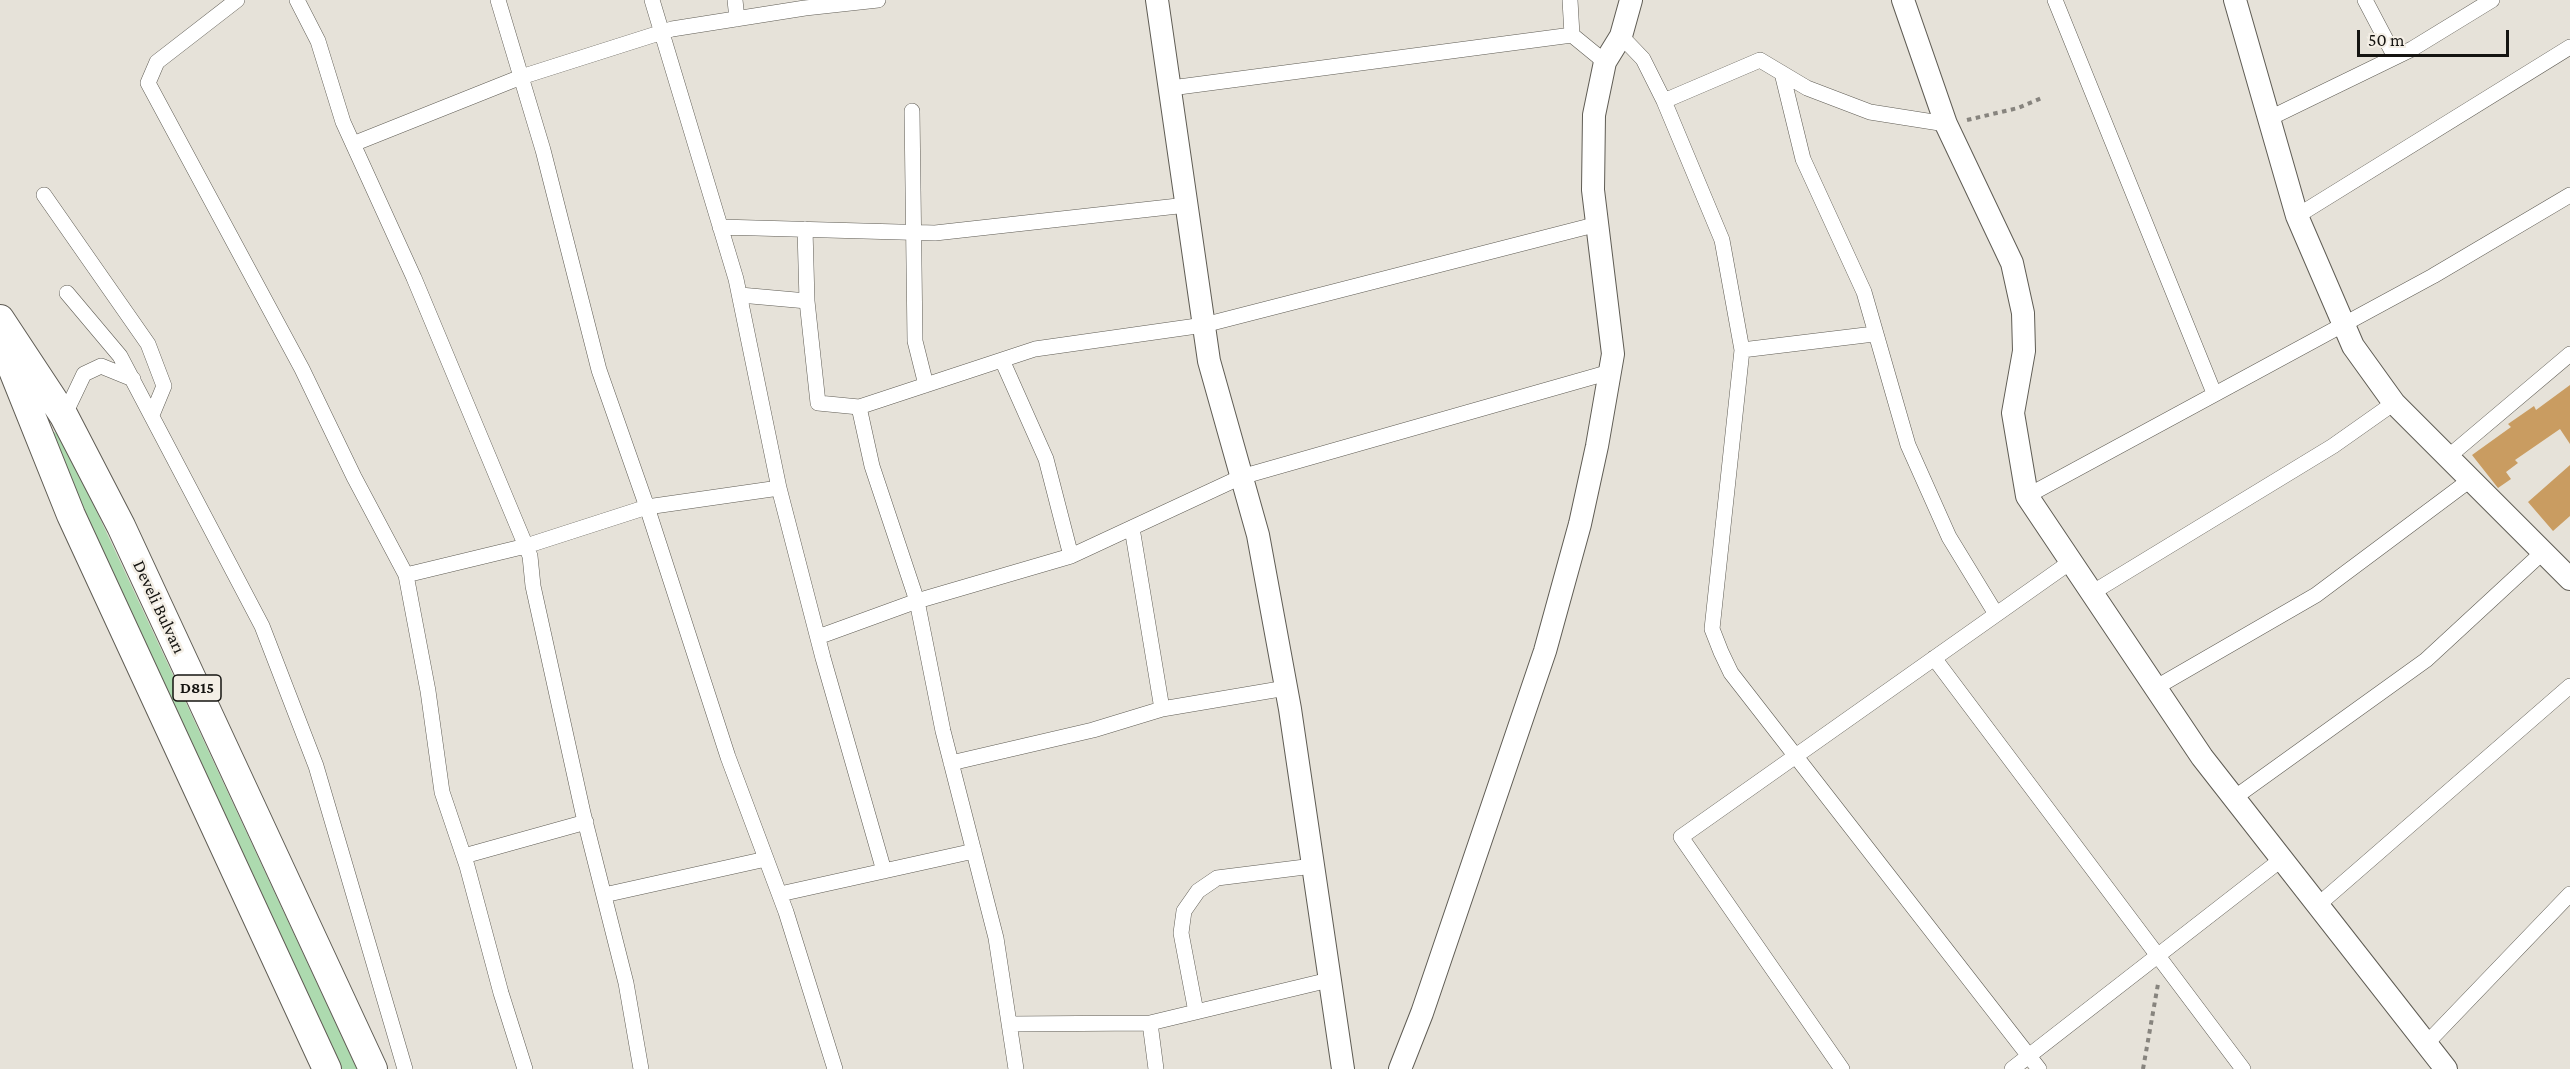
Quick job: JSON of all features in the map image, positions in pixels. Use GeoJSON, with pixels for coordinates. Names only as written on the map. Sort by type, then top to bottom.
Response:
{"type":"FeatureCollection","features":[{"type":"Feature","properties":{"kind":"highway","name":"Develi Bulvarı"},"geometry":{"type":"LineString","coordinates":[[0,319],[64,416],[121,526],[373,1069]]}},
{"type":"Feature","properties":{"kind":"highway","name":"D815"},"geometry":{"type":"LineString","coordinates":[[0,339],[71,515],[327,1069]]}},
{"type":"Feature","properties":{"kind":"street"},"geometry":{"type":"LineString","coordinates":[[237,0],[157,62],[148,83],[296,358],[354,477],[406,574],[428,692],[442,792],[464,856],[501,993],[525,1069]]}},
{"type":"Feature","properties":{"kind":"street"},"geometry":{"type":"LineString","coordinates":[[297,0],[318,41],[343,122],[414,278],[526,546],[586,822],[626,983],[641,1069]]}},
{"type":"Feature","properties":{"kind":"street"},"geometry":{"type":"LineString","coordinates":[[498,0],[543,150],[599,370],[647,507],[728,757],[780,894],[835,1069]]}},
{"type":"Feature","properties":{"kind":"street"},"geometry":{"type":"LineString","coordinates":[[652,0],[740,295],[779,488],[884,871]]}},
{"type":"Feature","properties":{"kind":"street"},"geometry":{"type":"LineString","coordinates":[[735,0],[737,19]]}},
{"type":"Feature","properties":{"kind":"street"},"geometry":{"type":"LineString","coordinates":[[353,144],[521,77],[661,33],[855,1],[878,0]]}},
{"type":"Feature","properties":{"kind":"street"},"geometry":{"type":"LineString","coordinates":[[1156,0],[1171,88],[1209,361],[1258,535],[1286,688],[1343,1069]]}},
{"type":"Feature","properties":{"kind":"street"},"geometry":{"type":"LineString","coordinates":[[1570,0],[1572,35]]}},
{"type":"Feature","properties":{"kind":"street"},"geometry":{"type":"LineString","coordinates":[[1400,1069],[1422,1013],[1545,651],[1580,524],[1613,354],[1593,190],[1594,115],[1605,62],[1621,36],[1631,0]]}},
{"type":"Feature","properties":{"kind":"street"},"geometry":{"type":"LineString","coordinates":[[1903,0],[1946,124],[2012,263],[2023,312],[2024,351],[2013,412],[2027,496],[2090,594],[2234,798],[2446,1069]]}},
{"type":"Feature","properties":{"kind":"street"},"geometry":{"type":"LineString","coordinates":[[2055,0],[2214,393]]}},
{"type":"Feature","properties":{"kind":"street"},"geometry":{"type":"LineString","coordinates":[[2235,0],[2297,216],[2354,346],[2394,403],[2543,552],[2567,571]]}},
{"type":"Feature","properties":{"kind":"street"},"geometry":{"type":"LineString","coordinates":[[2365,0],[2395,57]]}},
{"type":"Feature","properties":{"kind":"street"},"geometry":{"type":"LineString","coordinates":[[2270,118],[2395,57],[2492,0]]}},
{"type":"Feature","properties":{"kind":"street"},"geometry":{"type":"LineString","coordinates":[[1171,88],[1572,35],[1605,62]]}},
{"type":"Feature","properties":{"kind":"street"},"geometry":{"type":"LineString","coordinates":[[1621,36],[1643,59],[1664,101],[1722,240],[1742,350],[1712,629],[1731,673],[2035,1063]]}},
{"type":"Feature","properties":{"kind":"street"},"geometry":{"type":"LineString","coordinates":[[2297,216],[2570,47]]}},
{"type":"Feature","properties":{"kind":"street"},"geometry":{"type":"LineString","coordinates":[[1664,101],[1760,60],[1807,88],[1870,112],[1946,124]]}},
{"type":"Feature","properties":{"kind":"street"},"geometry":{"type":"LineString","coordinates":[[1782,73],[1803,159],[1864,292],[1874,334],[1908,445],[1949,537],[1996,614]]}},
{"type":"Feature","properties":{"kind":"street"},"geometry":{"type":"LineString","coordinates":[[912,111],[915,341],[926,385]]}},
{"type":"Feature","properties":{"kind":"street"},"geometry":{"type":"LineString","coordinates":[[44,195],[148,344],[164,386],[152,415]]}},
{"type":"Feature","properties":{"kind":"street"},"geometry":{"type":"LineString","coordinates":[[2027,496],[2433,276],[2570,195]]}},
{"type":"Feature","properties":{"kind":"street"},"geometry":{"type":"LineString","coordinates":[[720,227],[935,232],[1187,205]]}},
{"type":"Feature","properties":{"kind":"street"},"geometry":{"type":"LineString","coordinates":[[805,229],[807,301],[818,403],[859,407],[1035,349],[1204,325],[1598,224]]}},
{"type":"Feature","properties":{"kind":"street"},"geometry":{"type":"LineString","coordinates":[[67,293],[120,356],[267,637],[316,766],[405,1069]]}},
{"type":"Feature","properties":{"kind":"street"},"geometry":{"type":"LineString","coordinates":[[740,295],[807,301]]}},
{"type":"Feature","properties":{"kind":"street"},"geometry":{"type":"LineString","coordinates":[[1742,350],[1874,334]]}},
{"type":"Feature","properties":{"kind":"street"},"geometry":{"type":"LineString","coordinates":[[2448,457],[2570,354]]}},
{"type":"Feature","properties":{"kind":"street"},"geometry":{"type":"LineString","coordinates":[[1002,360],[1046,459],[1071,556]]}},
{"type":"Feature","properties":{"kind":"street"},"geometry":{"type":"LineString","coordinates":[[64,416],[84,374],[101,366],[133,379]]}},
{"type":"Feature","properties":{"kind":"street"},"geometry":{"type":"LineString","coordinates":[[818,637],[917,601],[1071,556],[1241,477],[1610,372]]}},
{"type":"Feature","properties":{"kind":"street"},"geometry":{"type":"LineString","coordinates":[[2090,594],[2334,446],[2394,403]]}},
{"type":"Feature","properties":{"kind":"street"},"geometry":{"type":"LineString","coordinates":[[859,407],[872,466],[917,601],[951,763],[996,938],[1016,1069]]}},
{"type":"Feature","properties":{"kind":"street"},"geometry":{"type":"LineString","coordinates":[[2155,688],[2316,595],[2470,480]]}},
{"type":"Feature","properties":{"kind":"street"},"geometry":{"type":"LineString","coordinates":[[406,574],[526,546],[647,507],[779,488]]}},
{"type":"Feature","properties":{"kind":"street"},"geometry":{"type":"LineString","coordinates":[[1132,528],[1162,709]]}},
{"type":"Feature","properties":{"kind":"street"},"geometry":{"type":"LineString","coordinates":[[2234,798],[2426,660],[2543,552]]}},
{"type":"Feature","properties":{"kind":"street"},"geometry":{"type":"LineString","coordinates":[[1842,1069],[1681,837],[2069,563]]}},
{"type":"Feature","properties":{"kind":"street"},"geometry":{"type":"LineString","coordinates":[[1934,658],[2243,1069]]}},
{"type":"Feature","properties":{"kind":"street"},"geometry":{"type":"LineString","coordinates":[[2318,905],[2570,686]]}},
{"type":"Feature","properties":{"kind":"street"},"geometry":{"type":"LineString","coordinates":[[951,763],[1093,730],[1162,709],[1286,688]]}},
{"type":"Feature","properties":{"kind":"street"},"geometry":{"type":"LineString","coordinates":[[464,856],[586,822]]}},
{"type":"Feature","properties":{"kind":"street"},"geometry":{"type":"LineString","coordinates":[[780,894],[974,851]]}},
{"type":"Feature","properties":{"kind":"street"},"geometry":{"type":"LineString","coordinates":[[604,896],[766,859]]}},
{"type":"Feature","properties":{"kind":"street"},"geometry":{"type":"LineString","coordinates":[[2012,1069],[2035,1063],[2157,956],[2282,859]]}},
{"type":"Feature","properties":{"kind":"street"},"geometry":{"type":"LineString","coordinates":[[1196,1012],[1181,933],[1184,911],[1198,891],[1217,878],[1313,866]]}},
{"type":"Feature","properties":{"kind":"street"},"geometry":{"type":"LineString","coordinates":[[2426,1044],[2570,894]]}},
{"type":"Feature","properties":{"kind":"street"},"geometry":{"type":"LineString","coordinates":[[1009,1024],[1150,1023],[1329,980]]}},
{"type":"Feature","properties":{"kind":"street"},"geometry":{"type":"LineString","coordinates":[[1150,1023],[1156,1069]]}},
{"type":"Feature","properties":{"kind":"path"},"geometry":{"type":"LineString","coordinates":[[1946,124],[2018,108],[2044,97]]}},
{"type":"Feature","properties":{"kind":"path"},"geometry":{"type":"LineString","coordinates":[[2143,1069],[2159,978],[2157,956]]}},
{"type":"Feature","properties":{"kind":"green space"},"geometry":{"type":"Polygon","coordinates":[[[54,432],[59,435],[68,450],[357,1069],[341,1069],[63,467],[52,436],[54,432]]]}},
{"type":"Feature","properties":{"kind":"building"},"geometry":{"type":"Polygon","coordinates":[[[2570,385],[2570,444],[2560,429],[2515,460],[2518,463],[2506,472],[2511,479],[2498,488],[2472,455],[2511,427],[2508,424],[2534,406],[2536,410],[2570,385]]]}},
{"type":"Feature","properties":{"kind":"building"},"geometry":{"type":"Polygon","coordinates":[[[2570,465],[2570,516],[2553,531],[2528,502],[2570,465]]]}}]}
